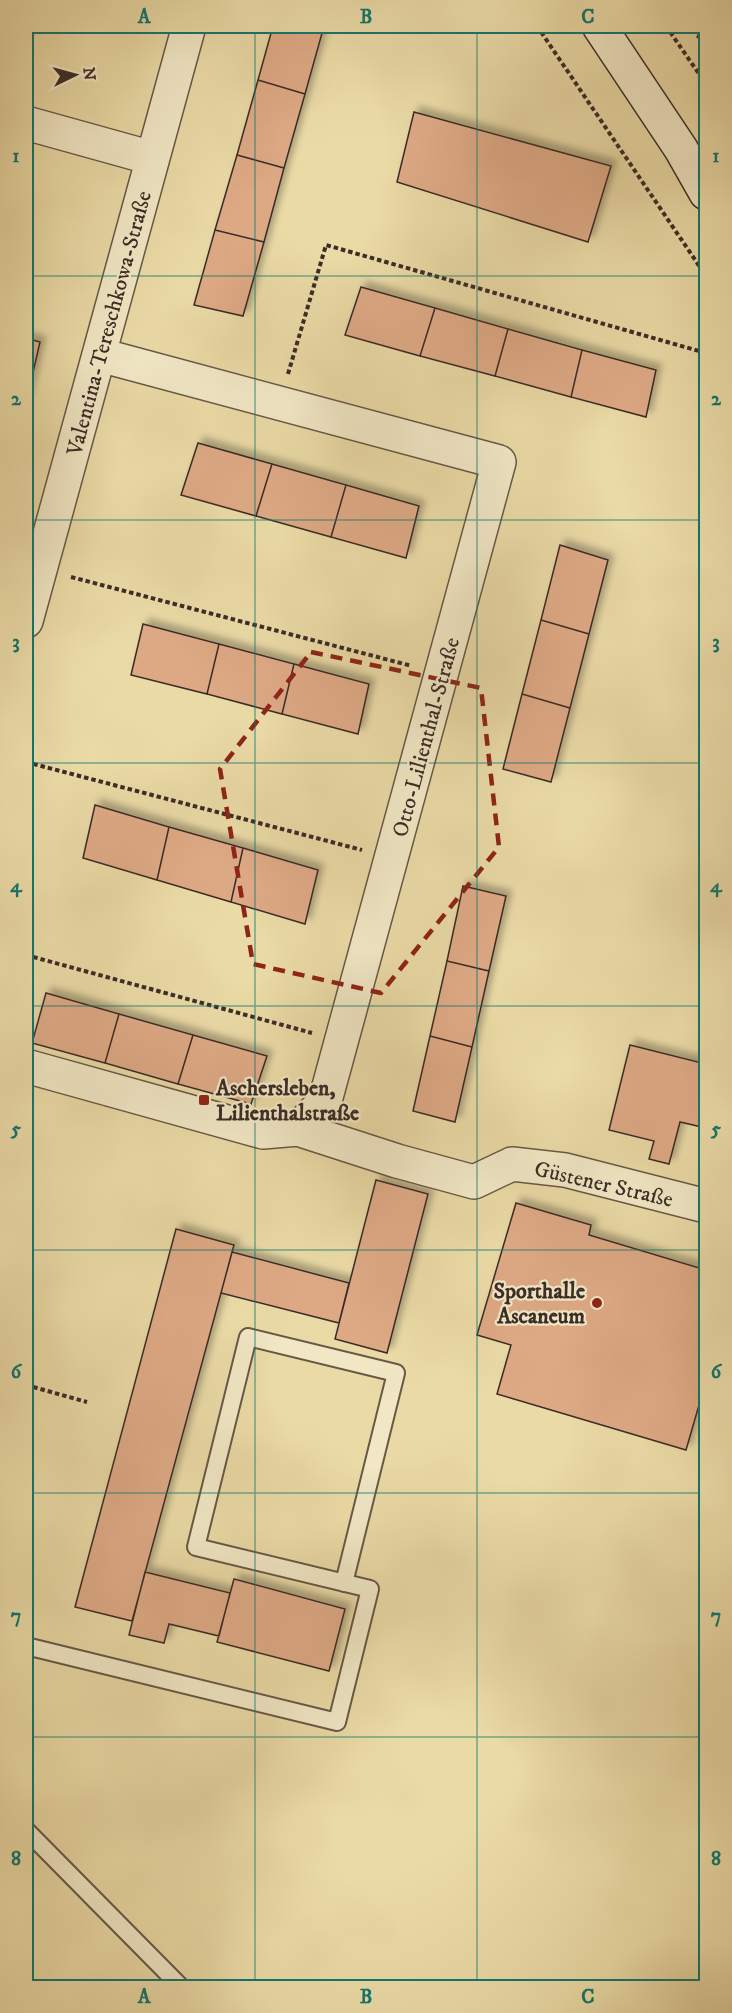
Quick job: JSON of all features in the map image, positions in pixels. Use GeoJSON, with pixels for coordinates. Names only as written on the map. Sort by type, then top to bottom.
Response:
{"type":"FeatureCollection","features":[{"type":"Feature","properties":{"kind":"street","name":"Valentina-Tereschkowa-Straße"},"geometry":{"type":"LineString","coordinates":[[26,621],[189,26]]}},
{"type":"Feature","properties":{"kind":"street"},"geometry":{"type":"LineString","coordinates":[[599,26],[681,149],[706,193]]}},
{"type":"Feature","properties":{"kind":"street"},"geometry":{"type":"LineString","coordinates":[[26,123],[152,158]]}},
{"type":"Feature","properties":{"kind":"street","name":"Otto-Lilienthal-Straße"},"geometry":{"type":"LineString","coordinates":[[100,355],[499,462],[325,1101],[298,1129]]}},
{"type":"Feature","properties":{"kind":"street"},"geometry":{"type":"LineString","coordinates":[[26,1066],[263,1132],[298,1129]]}},
{"type":"Feature","properties":{"kind":"street","name":"Güstener Straße"},"geometry":{"type":"LineString","coordinates":[[298,1129],[397,1161],[474,1182],[512,1164],[565,1170],[706,1206]]}},
{"type":"Feature","properties":{"kind":"lane"},"geometry":{"type":"LineString","coordinates":[[26,1646],[337,1722],[370,1589],[344,1583],[196,1547],[248,1337],[396,1373],[344,1583]]}},
{"type":"Feature","properties":{"kind":"lane"},"geometry":{"type":"LineString","coordinates":[[26,1830],[182,1988]]}},
{"type":"Feature","properties":{"kind":"path"},"geometry":{"type":"LineString","coordinates":[[537,26],[706,276]]}},
{"type":"Feature","properties":{"kind":"path"},"geometry":{"type":"LineString","coordinates":[[666,26],[706,84]]}},
{"type":"Feature","properties":{"kind":"path"},"geometry":{"type":"LineString","coordinates":[[280,403],[326,245],[706,354]]}},
{"type":"Feature","properties":{"kind":"path"},"geometry":{"type":"LineString","coordinates":[[40,569],[442,674]]}},
{"type":"Feature","properties":{"kind":"path"},"geometry":{"type":"LineString","coordinates":[[26,762],[392,858]]}},
{"type":"Feature","properties":{"kind":"path"},"geometry":{"type":"LineString","coordinates":[[26,955],[342,1041]]}},
{"type":"Feature","properties":{"kind":"path"},"geometry":{"type":"LineString","coordinates":[[26,1385],[87,1402]]}},
{"type":"Feature","properties":{"kind":"highlighted area"},"geometry":{"type":"Polygon","coordinates":[[[311,652],[481,688],[499,847],[381,993],[253,964],[220,769],[311,652]]]}},
{"type":"Feature","properties":{"kind":"building"},"geometry":{"type":"Polygon","coordinates":[[[273,26],[324,26],[305,94],[258,80],[273,26]]]}},
{"type":"Feature","properties":{"kind":"building"},"geometry":{"type":"Polygon","coordinates":[[[702,26],[706,26],[706,41],[697,37],[702,26]]]}},
{"type":"Feature","properties":{"kind":"building"},"geometry":{"type":"Polygon","coordinates":[[[258,80],[305,94],[284,168],[237,155],[258,80]]]}},
{"type":"Feature","properties":{"kind":"building"},"geometry":{"type":"Polygon","coordinates":[[[414,112],[611,166],[588,242],[397,182],[414,112]]]}},
{"type":"Feature","properties":{"kind":"building"},"geometry":{"type":"Polygon","coordinates":[[[237,155],[284,168],[264,242],[215,230],[237,155]]]}},
{"type":"Feature","properties":{"kind":"building"},"geometry":{"type":"Polygon","coordinates":[[[215,230],[264,242],[243,316],[194,305],[215,230]]]}},
{"type":"Feature","properties":{"kind":"building"},"geometry":{"type":"Polygon","coordinates":[[[361,287],[435,308],[420,356],[345,335],[361,287]]]}},
{"type":"Feature","properties":{"kind":"building"},"geometry":{"type":"Polygon","coordinates":[[[435,308],[508,329],[495,376],[420,356],[435,308]]]}},
{"type":"Feature","properties":{"kind":"building"},"geometry":{"type":"Polygon","coordinates":[[[508,329],[582,350],[571,397],[495,376],[508,329]]]}},
{"type":"Feature","properties":{"kind":"building"},"geometry":{"type":"Polygon","coordinates":[[[26,338],[40,342],[26,403],[26,338]]]}},
{"type":"Feature","properties":{"kind":"building"},"geometry":{"type":"Polygon","coordinates":[[[582,350],[656,370],[646,417],[571,397],[582,350]]]}},
{"type":"Feature","properties":{"kind":"building"},"geometry":{"type":"Polygon","coordinates":[[[198,443],[272,464],[256,516],[181,495],[198,443]]]}},
{"type":"Feature","properties":{"kind":"building"},"geometry":{"type":"Polygon","coordinates":[[[272,464],[346,485],[331,537],[256,516],[272,464]]]}},
{"type":"Feature","properties":{"kind":"building"},"geometry":{"type":"Polygon","coordinates":[[[346,485],[419,506],[406,558],[331,537],[346,485]]]}},
{"type":"Feature","properties":{"kind":"building"},"geometry":{"type":"Polygon","coordinates":[[[560,545],[608,560],[589,634],[541,620],[560,545]]]}},
{"type":"Feature","properties":{"kind":"building"},"geometry":{"type":"Polygon","coordinates":[[[541,620],[589,634],[570,708],[522,694],[541,620]]]}},
{"type":"Feature","properties":{"kind":"building"},"geometry":{"type":"Polygon","coordinates":[[[143,624],[219,644],[207,694],[131,675],[143,624]]]}},
{"type":"Feature","properties":{"kind":"building"},"geometry":{"type":"Polygon","coordinates":[[[219,644],[294,664],[282,714],[207,694],[219,644]]]}},
{"type":"Feature","properties":{"kind":"building"},"geometry":{"type":"Polygon","coordinates":[[[294,664],[369,684],[358,734],[282,714],[294,664]]]}},
{"type":"Feature","properties":{"kind":"building"},"geometry":{"type":"Polygon","coordinates":[[[522,694],[570,708],[551,782],[503,769],[522,694]]]}},
{"type":"Feature","properties":{"kind":"building"},"geometry":{"type":"Polygon","coordinates":[[[95,805],[169,827],[157,880],[83,858],[95,805]]]}},
{"type":"Feature","properties":{"kind":"building"},"geometry":{"type":"Polygon","coordinates":[[[169,827],[243,848],[231,902],[157,880],[169,827]]]}},
{"type":"Feature","properties":{"kind":"building"},"geometry":{"type":"Polygon","coordinates":[[[243,848],[318,870],[305,924],[231,902],[243,848]]]}},
{"type":"Feature","properties":{"kind":"building"},"geometry":{"type":"Polygon","coordinates":[[[463,886],[506,896],[489,971],[447,961],[463,886]]]}},
{"type":"Feature","properties":{"kind":"building"},"geometry":{"type":"Polygon","coordinates":[[[447,961],[489,971],[472,1047],[430,1036],[447,961]]]}},
{"type":"Feature","properties":{"kind":"building"},"geometry":{"type":"Polygon","coordinates":[[[46,993],[119,1014],[105,1063],[32,1043],[46,993]]]}},
{"type":"Feature","properties":{"kind":"building"},"geometry":{"type":"Polygon","coordinates":[[[119,1014],[193,1035],[178,1084],[105,1063],[119,1014]]]}},
{"type":"Feature","properties":{"kind":"building"},"geometry":{"type":"Polygon","coordinates":[[[193,1035],[267,1056],[251,1104],[178,1084],[193,1035]]]}},
{"type":"Feature","properties":{"kind":"building"},"geometry":{"type":"Polygon","coordinates":[[[430,1036],[472,1047],[455,1122],[413,1111],[430,1036]]]}},
{"type":"Feature","properties":{"kind":"building"},"geometry":{"type":"Polygon","coordinates":[[[630,1045],[706,1064],[706,1128],[680,1122],[669,1164],[649,1159],[654,1141],[609,1130],[630,1045]]]}},
{"type":"Feature","properties":{"kind":"building"},"geometry":{"type":"Polygon","coordinates":[[[376,1180],[428,1194],[387,1353],[335,1339],[376,1180]]]}},
{"type":"Feature","properties":{"kind":"building","name":"Sporthalle Ascaneum"},"geometry":{"type":"Polygon","coordinates":[[[516,1203],[591,1225],[589,1235],[706,1270],[706,1381],[686,1450],[497,1394],[511,1345],[477,1335],[516,1203]]]}},
{"type":"Feature","properties":{"kind":"building"},"geometry":{"type":"Polygon","coordinates":[[[176,1229],[234,1245],[132,1621],[75,1607],[176,1229]]]}},
{"type":"Feature","properties":{"kind":"building"},"geometry":{"type":"Polygon","coordinates":[[[232,1252],[349,1283],[339,1323],[221,1293],[232,1252]]]}},
{"type":"Feature","properties":{"kind":"building"},"geometry":{"type":"Polygon","coordinates":[[[145,1572],[230,1593],[219,1636],[169,1624],[164,1643],[129,1635],[145,1572]]]}},
{"type":"Feature","properties":{"kind":"building"},"geometry":{"type":"Polygon","coordinates":[[[234,1579],[345,1609],[329,1671],[217,1642],[234,1579]]]}},
{"type":"Feature","properties":{"kind":"place","name":"Aschersleben, Lilienthalstraße"},"geometry":{"type":"Point","coordinates":[204,1100]}},
{"type":"Feature","properties":{"kind":"place","name":"Sporthalle Ascaneum"},"geometry":{"type":"Point","coordinates":[597,1303]}}]}
